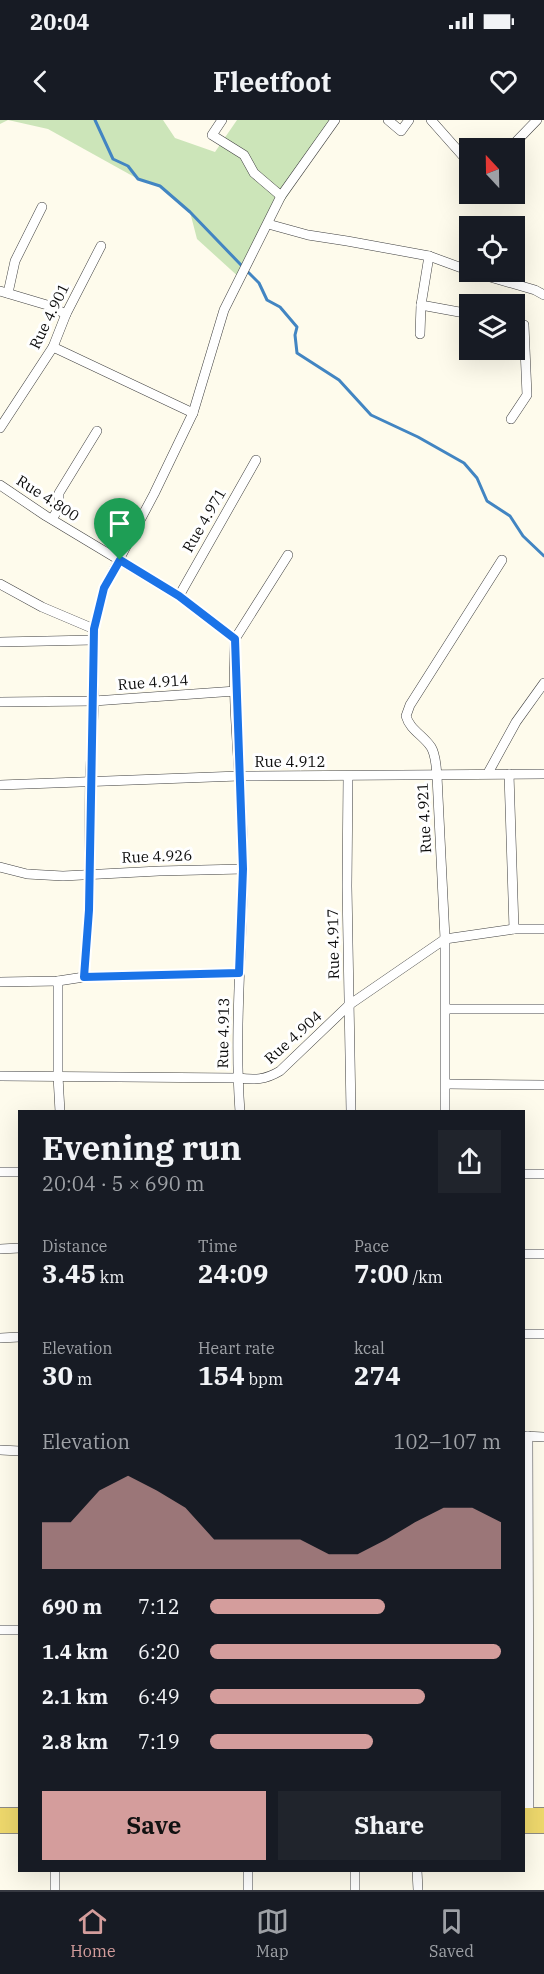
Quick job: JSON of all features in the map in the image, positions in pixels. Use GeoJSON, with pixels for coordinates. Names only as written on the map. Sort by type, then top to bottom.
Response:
{"type":"FeatureCollection","features":[{"type":"Feature","properties":{"kind":"main road"},"geometry":{"type":"LineString","coordinates":[[0,1815],[18,1815]]}},
{"type":"Feature","properties":{"kind":"main road"},"geometry":{"type":"LineString","coordinates":[[525,1819],[544,1815]]}},
{"type":"Feature","properties":{"kind":"main road"},"geometry":{"type":"LineString","coordinates":[[525,1819],[544,1826]]}},
{"type":"Feature","properties":{"kind":"main road"},"geometry":{"type":"LineString","coordinates":[[0,1826],[18,1826]]}},
{"type":"Feature","properties":{"kind":"street"},"geometry":{"type":"LineString","coordinates":[[222,120],[212,135],[244,155],[254,173],[281,196]]}},
{"type":"Feature","properties":{"kind":"street"},"geometry":{"type":"LineString","coordinates":[[84,977],[90,874],[93,640],[104,588],[193,413],[224,310],[281,196],[335,120]]}},
{"type":"Feature","properties":{"kind":"street"},"geometry":{"type":"LineString","coordinates":[[387,120],[401,131],[409,120]]}},
{"type":"Feature","properties":{"kind":"street"},"geometry":{"type":"LineString","coordinates":[[431,120],[459,152]]}},
{"type":"Feature","properties":{"kind":"street"},"geometry":{"type":"LineString","coordinates":[[520,138],[537,120]]}},
{"type":"Feature","properties":{"kind":"street"},"geometry":{"type":"LineString","coordinates":[[42,207],[15,261],[4,292],[47,305],[66,314]]}},
{"type":"Feature","properties":{"kind":"street"},"geometry":{"type":"LineString","coordinates":[[268,224],[308,235],[429,256],[459,267]]}},
{"type":"Feature","properties":{"kind":"street","name":"Rue 4.901"},"geometry":{"type":"LineString","coordinates":[[0,428],[53,347],[66,314],[101,246]]}},
{"type":"Feature","properties":{"kind":"street"},"geometry":{"type":"LineString","coordinates":[[420,334],[421,305],[429,256]]}},
{"type":"Feature","properties":{"kind":"street"},"geometry":{"type":"LineString","coordinates":[[508,282],[544,295]]}},
{"type":"Feature","properties":{"kind":"street"},"geometry":{"type":"LineString","coordinates":[[421,305],[459,312]]}},
{"type":"Feature","properties":{"kind":"street"},"geometry":{"type":"LineString","coordinates":[[53,347],[193,413]]}},
{"type":"Feature","properties":{"kind":"street"},"geometry":{"type":"LineString","coordinates":[[511,419],[527,395],[525,348]]}},
{"type":"Feature","properties":{"kind":"street"},"geometry":{"type":"LineString","coordinates":[[52,519],[59,508],[59,493],[97,431]]}},
{"type":"Feature","properties":{"kind":"street","name":"Rue 4.971"},"geometry":{"type":"LineString","coordinates":[[179,596],[256,460]]}},
{"type":"Feature","properties":{"kind":"street","name":"Rue 4.800"},"geometry":{"type":"LineString","coordinates":[[0,484],[52,519],[179,596],[235,639]]}},
{"type":"Feature","properties":{"kind":"street"},"geometry":{"type":"LineString","coordinates":[[239,776],[235,639],[288,555]]}},
{"type":"Feature","properties":{"kind":"street","name":"Rue 4.921"},"geometry":{"type":"LineString","coordinates":[[446,1110],[445,939],[437,776],[431,748],[411,727],[406,716],[410,705],[502,560]]}},
{"type":"Feature","properties":{"kind":"street"},"geometry":{"type":"LineString","coordinates":[[0,584],[42,607],[94,629]]}},
{"type":"Feature","properties":{"kind":"street"},"geometry":{"type":"LineString","coordinates":[[0,642],[93,640]]}},
{"type":"Feature","properties":{"kind":"street"},"geometry":{"type":"LineString","coordinates":[[488,773],[516,722],[544,683]]}},
{"type":"Feature","properties":{"kind":"street","name":"Rue 4.914"},"geometry":{"type":"LineString","coordinates":[[0,702],[93,701],[236,692]]}},
{"type":"Feature","properties":{"kind":"street"},"geometry":{"type":"LineString","coordinates":[[509,774],[514,929]]}},
{"type":"Feature","properties":{"kind":"street","name":"Rue 4.912"},"geometry":{"type":"LineString","coordinates":[[0,784],[239,776],[544,774]]}},
{"type":"Feature","properties":{"kind":"street","name":"Rue 4.913"},"geometry":{"type":"LineString","coordinates":[[239,776],[243,869],[239,973],[240,1110]]}},
{"type":"Feature","properties":{"kind":"street","name":"Rue 4.917"},"geometry":{"type":"LineString","coordinates":[[348,776],[351,1110]]}},
{"type":"Feature","properties":{"kind":"street","name":"Rue 4.926"},"geometry":{"type":"LineString","coordinates":[[0,867],[27,874],[63,876],[243,869]]}},
{"type":"Feature","properties":{"kind":"street","name":"Rue 4.904"},"geometry":{"type":"LineString","coordinates":[[0,1076],[238,1078],[258,1081],[269,1078],[280,1071],[349,1005],[445,939],[514,929],[544,929]]}},
{"type":"Feature","properties":{"kind":"street"},"geometry":{"type":"LineString","coordinates":[[0,982],[58,981],[84,977],[239,973]]}},
{"type":"Feature","properties":{"kind":"street"},"geometry":{"type":"LineString","coordinates":[[58,981],[60,1110]]}},
{"type":"Feature","properties":{"kind":"street"},"geometry":{"type":"LineString","coordinates":[[446,1010],[544,1009]]}},
{"type":"Feature","properties":{"kind":"street"},"geometry":{"type":"LineString","coordinates":[[446,1084],[544,1086]]}},
{"type":"Feature","properties":{"kind":"street"},"geometry":{"type":"LineString","coordinates":[[0,1172],[18,1172]]}},
{"type":"Feature","properties":{"kind":"street"},"geometry":{"type":"LineString","coordinates":[[525,1174],[544,1174]]}},
{"type":"Feature","properties":{"kind":"street"},"geometry":{"type":"LineString","coordinates":[[0,1249],[18,1248]]}},
{"type":"Feature","properties":{"kind":"street"},"geometry":{"type":"LineString","coordinates":[[525,1254],[544,1254]]}},
{"type":"Feature","properties":{"kind":"street"},"geometry":{"type":"LineString","coordinates":[[525,1334],[544,1334]]}},
{"type":"Feature","properties":{"kind":"street"},"geometry":{"type":"LineString","coordinates":[[0,1338],[18,1337]]}},
{"type":"Feature","properties":{"kind":"street"},"geometry":{"type":"LineString","coordinates":[[525,1819],[526,1436],[544,1437]]}},
{"type":"Feature","properties":{"kind":"street"},"geometry":{"type":"LineString","coordinates":[[0,1450],[18,1451]]}},
{"type":"Feature","properties":{"kind":"street"},"geometry":{"type":"LineString","coordinates":[[0,1630],[18,1630]]}},
{"type":"Feature","properties":{"kind":"street"},"geometry":{"type":"LineString","coordinates":[[55,1872],[55,1890]]}},
{"type":"Feature","properties":{"kind":"street"},"geometry":{"type":"LineString","coordinates":[[248,1872],[248,1890]]}},
{"type":"Feature","properties":{"kind":"street"},"geometry":{"type":"LineString","coordinates":[[355,1872],[355,1890]]}},
{"type":"Feature","properties":{"kind":"street"},"geometry":{"type":"LineString","coordinates":[[417,1872],[418,1890]]}},
{"type":"Feature","properties":{"kind":"green space"},"geometry":{"type":"Polygon","coordinates":[[[8,120],[163,120],[175,138],[215,152],[237,120],[337,120],[269,224],[241,279],[197,239],[190,212],[160,186],[138,179],[48,129],[8,120]]]}},
{"type":"Feature","properties":{"kind":"waterway"},"geometry":{"type":"LineString","coordinates":[[95,120],[113,159],[128,166],[138,179],[160,186],[190,212],[242,266]]}},
{"type":"Feature","properties":{"kind":"waterway"},"geometry":{"type":"LineString","coordinates":[[247,271],[259,283],[267,300],[280,307],[297,327],[295,335],[297,353],[339,380],[371,415],[418,437],[464,463],[477,478],[487,501],[510,516],[523,536],[544,556]]}},
{"type":"Feature","properties":{"kind":"route"},"geometry":{"type":"LineString","coordinates":[[120,560],[179,596],[235,639],[243,869],[239,973],[84,977],[89,910],[93,640],[104,588],[120,560]]}}]}
